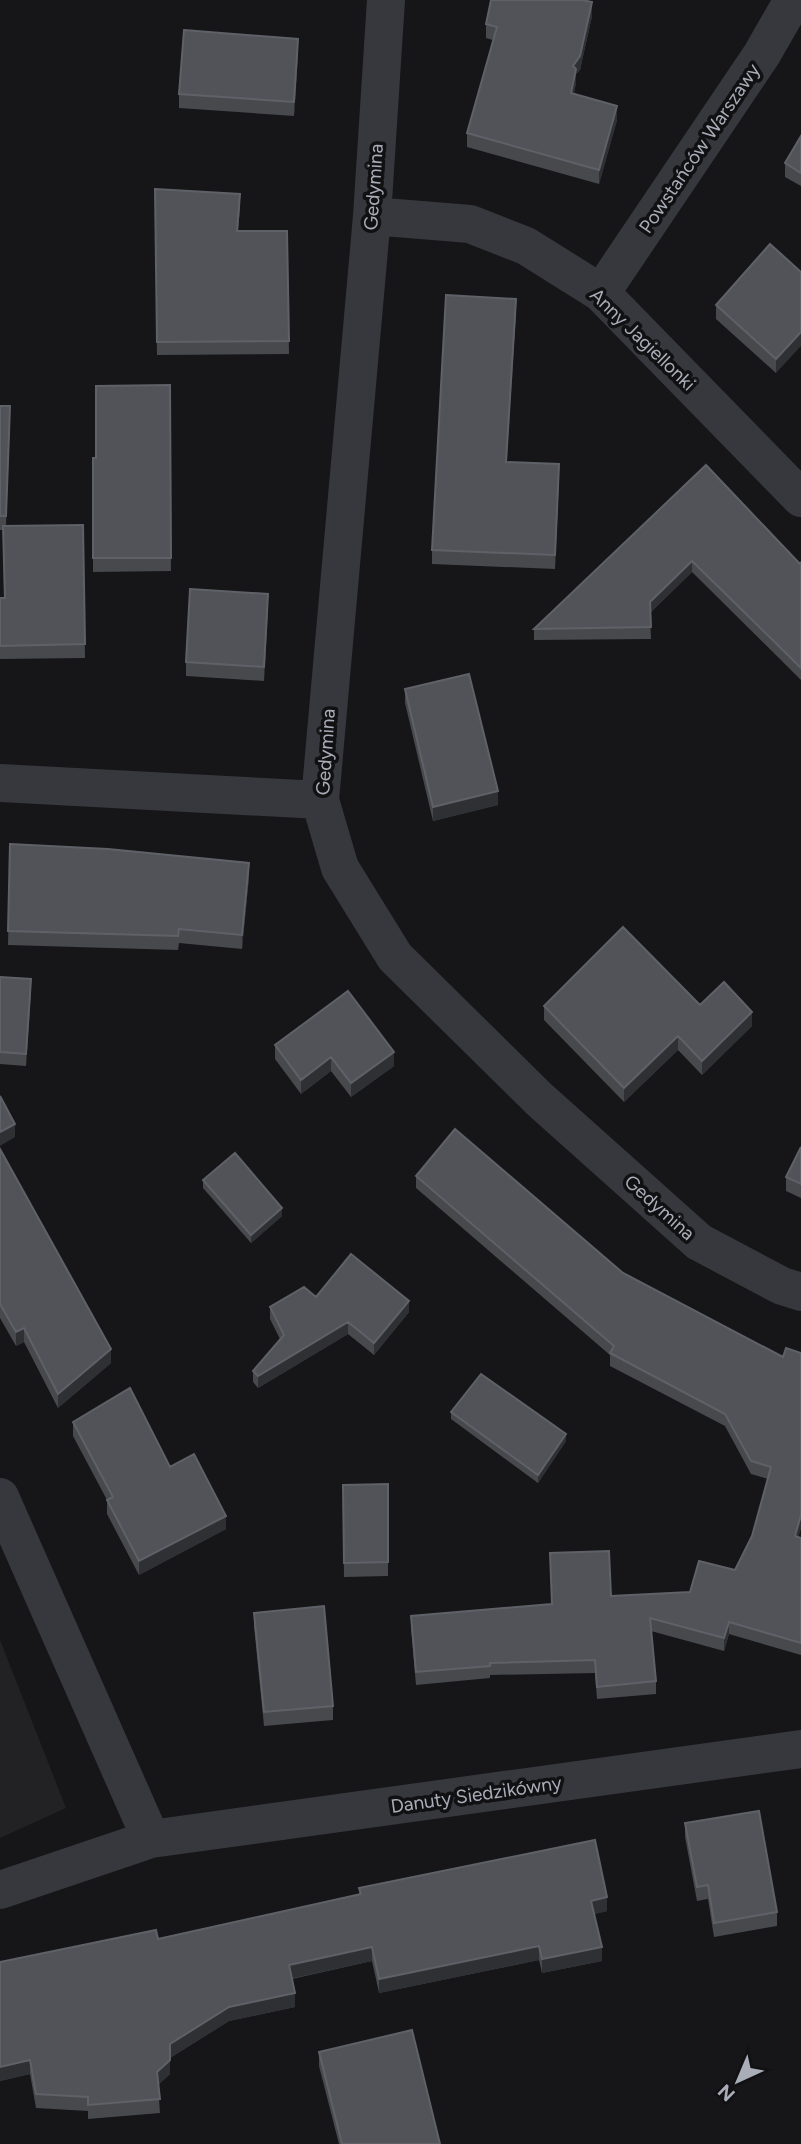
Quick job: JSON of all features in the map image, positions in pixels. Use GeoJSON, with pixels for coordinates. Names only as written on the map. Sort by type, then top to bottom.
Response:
{"type":"FeatureCollection","features":[{"type":"Feature","properties":{"kind":"street","name":"Gedymina"},"geometry":{"type":"LineString","coordinates":[[386,0],[372,216],[320,800],[340,868],[395,957],[539,1099],[699,1242],[782,1286],[801,1292]]}},
{"type":"Feature","properties":{"kind":"street","name":"Powstańców Warszawy"},"geometry":{"type":"LineString","coordinates":[[601,293],[762,54],[793,0]]}},
{"type":"Feature","properties":{"kind":"street","name":"Anny Jagiellonki"},"geometry":{"type":"LineString","coordinates":[[372,216],[470,224],[526,246],[601,293],[801,498]]}},
{"type":"Feature","properties":{"kind":"street"},"geometry":{"type":"LineString","coordinates":[[0,783],[320,800]]}},
{"type":"Feature","properties":{"kind":"street"},"geometry":{"type":"LineString","coordinates":[[0,1497],[151,1839]]}},
{"type":"Feature","properties":{"kind":"street","name":"Danuty Siedzikówny"},"geometry":{"type":"LineString","coordinates":[[0,1890],[151,1839],[801,1749]]}},
{"type":"Feature","properties":{"kind":"shaded area"},"geometry":{"type":"Polygon","coordinates":[[[0,1640],[66,1808],[0,1838],[0,1640]]]}},
{"type":"Feature","properties":{"kind":"building"},"geometry":{"type":"Polygon","coordinates":[[[491,0],[592,2],[580,56],[573,66],[576,69],[571,93],[617,106],[599,170],[467,133],[497,27],[486,24],[491,0]]]}},
{"type":"Feature","properties":{"kind":"building"},"geometry":{"type":"Polygon","coordinates":[[[184,30],[298,39],[294,102],[179,94],[184,30]]]}},
{"type":"Feature","properties":{"kind":"building"},"geometry":{"type":"Polygon","coordinates":[[[801,136],[801,173],[785,163],[801,136]]]}},
{"type":"Feature","properties":{"kind":"building"},"geometry":{"type":"Polygon","coordinates":[[[155,189],[240,194],[237,231],[287,231],[289,341],[157,342],[155,189]]]}},
{"type":"Feature","properties":{"kind":"building"},"geometry":{"type":"Polygon","coordinates":[[[770,244],[801,272],[801,332],[776,359],[716,305],[770,244]]]}},
{"type":"Feature","properties":{"kind":"building"},"geometry":{"type":"Polygon","coordinates":[[[446,295],[516,299],[506,462],[559,464],[555,555],[432,550],[446,295]]]}},
{"type":"Feature","properties":{"kind":"building"},"geometry":{"type":"Polygon","coordinates":[[[170,385],[171,558],[93,558],[96,386],[170,385]]]}},
{"type":"Feature","properties":{"kind":"building"},"geometry":{"type":"Polygon","coordinates":[[[0,406],[10,406],[6,516],[0,516],[0,406]]]}},
{"type":"Feature","properties":{"kind":"building"},"geometry":{"type":"Polygon","coordinates":[[[706,465],[800,564],[801,562],[801,668],[692,561],[650,602],[651,627],[534,629],[706,465]]]}},
{"type":"Feature","properties":{"kind":"building"},"geometry":{"type":"Polygon","coordinates":[[[83,525],[85,644],[0,646],[0,598],[5,598],[3,526],[83,525]]]}},
{"type":"Feature","properties":{"kind":"building"},"geometry":{"type":"Polygon","coordinates":[[[190,589],[268,594],[264,667],[186,662],[190,589]]]}},
{"type":"Feature","properties":{"kind":"building"},"geometry":{"type":"Polygon","coordinates":[[[469,674],[498,791],[433,807],[405,689],[469,674]]]}},
{"type":"Feature","properties":{"kind":"building"},"geometry":{"type":"Polygon","coordinates":[[[10,844],[108,849],[249,863],[242,935],[179,929],[178,936],[8,931],[10,844]]]}},
{"type":"Feature","properties":{"kind":"building"},"geometry":{"type":"Polygon","coordinates":[[[623,927],[700,1005],[724,982],[752,1012],[702,1061],[678,1036],[624,1088],[544,1006],[623,927]]]}},
{"type":"Feature","properties":{"kind":"building"},"geometry":{"type":"Polygon","coordinates":[[[0,977],[31,979],[26,1054],[0,1052],[0,977]]]}},
{"type":"Feature","properties":{"kind":"building"},"geometry":{"type":"Polygon","coordinates":[[[348,991],[394,1052],[351,1083],[331,1057],[301,1080],[275,1045],[348,991]]]}},
{"type":"Feature","properties":{"kind":"building"},"geometry":{"type":"Polygon","coordinates":[[[0,1096],[15,1124],[0,1132],[0,1096]]]}},
{"type":"Feature","properties":{"kind":"building"},"geometry":{"type":"Polygon","coordinates":[[[455,1129],[623,1273],[783,1357],[786,1348],[801,1353],[801,1515],[795,1536],[801,1538],[801,1643],[729,1622],[724,1638],[650,1618],[656,1681],[597,1687],[595,1660],[490,1663],[490,1666],[416,1672],[411,1616],[552,1604],[550,1553],[609,1551],[611,1596],[690,1592],[699,1561],[735,1570],[752,1536],[771,1467],[751,1461],[725,1414],[610,1353],[614,1346],[416,1176],[455,1129]]]}},
{"type":"Feature","properties":{"kind":"building"},"geometry":{"type":"Polygon","coordinates":[[[801,1147],[801,1184],[786,1177],[801,1147]]]}},
{"type":"Feature","properties":{"kind":"building"},"geometry":{"type":"Polygon","coordinates":[[[0,1149],[111,1349],[58,1394],[24,1328],[16,1332],[0,1304],[0,1149]]]}},
{"type":"Feature","properties":{"kind":"building"},"geometry":{"type":"Polygon","coordinates":[[[235,1153],[282,1208],[251,1235],[203,1180],[235,1153]]]}},
{"type":"Feature","properties":{"kind":"building"},"geometry":{"type":"Polygon","coordinates":[[[351,1254],[409,1301],[374,1343],[348,1322],[258,1376],[253,1371],[284,1335],[270,1307],[304,1287],[316,1297],[351,1254]]]}},
{"type":"Feature","properties":{"kind":"building"},"geometry":{"type":"Polygon","coordinates":[[[481,1374],[566,1434],[538,1475],[451,1412],[481,1374]]]}},
{"type":"Feature","properties":{"kind":"building"},"geometry":{"type":"Polygon","coordinates":[[[130,1388],[170,1467],[194,1454],[226,1516],[139,1561],[107,1500],[113,1497],[73,1422],[130,1388]]]}},
{"type":"Feature","properties":{"kind":"building"},"geometry":{"type":"Polygon","coordinates":[[[388,1484],[388,1562],[344,1563],[343,1485],[388,1484]]]}},
{"type":"Feature","properties":{"kind":"building"},"geometry":{"type":"Polygon","coordinates":[[[324,1606],[333,1706],[264,1712],[254,1613],[324,1606]]]}},
{"type":"Feature","properties":{"kind":"building"},"geometry":{"type":"Polygon","coordinates":[[[759,1811],[777,1912],[714,1923],[708,1885],[697,1887],[685,1823],[759,1811]]]}},
{"type":"Feature","properties":{"kind":"building"},"geometry":{"type":"Polygon","coordinates":[[[595,1840],[607,1897],[591,1901],[602,1947],[542,1959],[539,1946],[379,1979],[372,1947],[289,1965],[295,1993],[229,2007],[170,2044],[170,2060],[157,2072],[160,2099],[88,2105],[88,2097],[36,2094],[30,2060],[0,2067],[0,1962],[156,1930],[158,1939],[361,1894],[359,1888],[595,1840]]]}},
{"type":"Feature","properties":{"kind":"building"},"geometry":{"type":"Polygon","coordinates":[[[412,2030],[440,2144],[342,2144],[319,2052],[412,2030]]]}}]}
